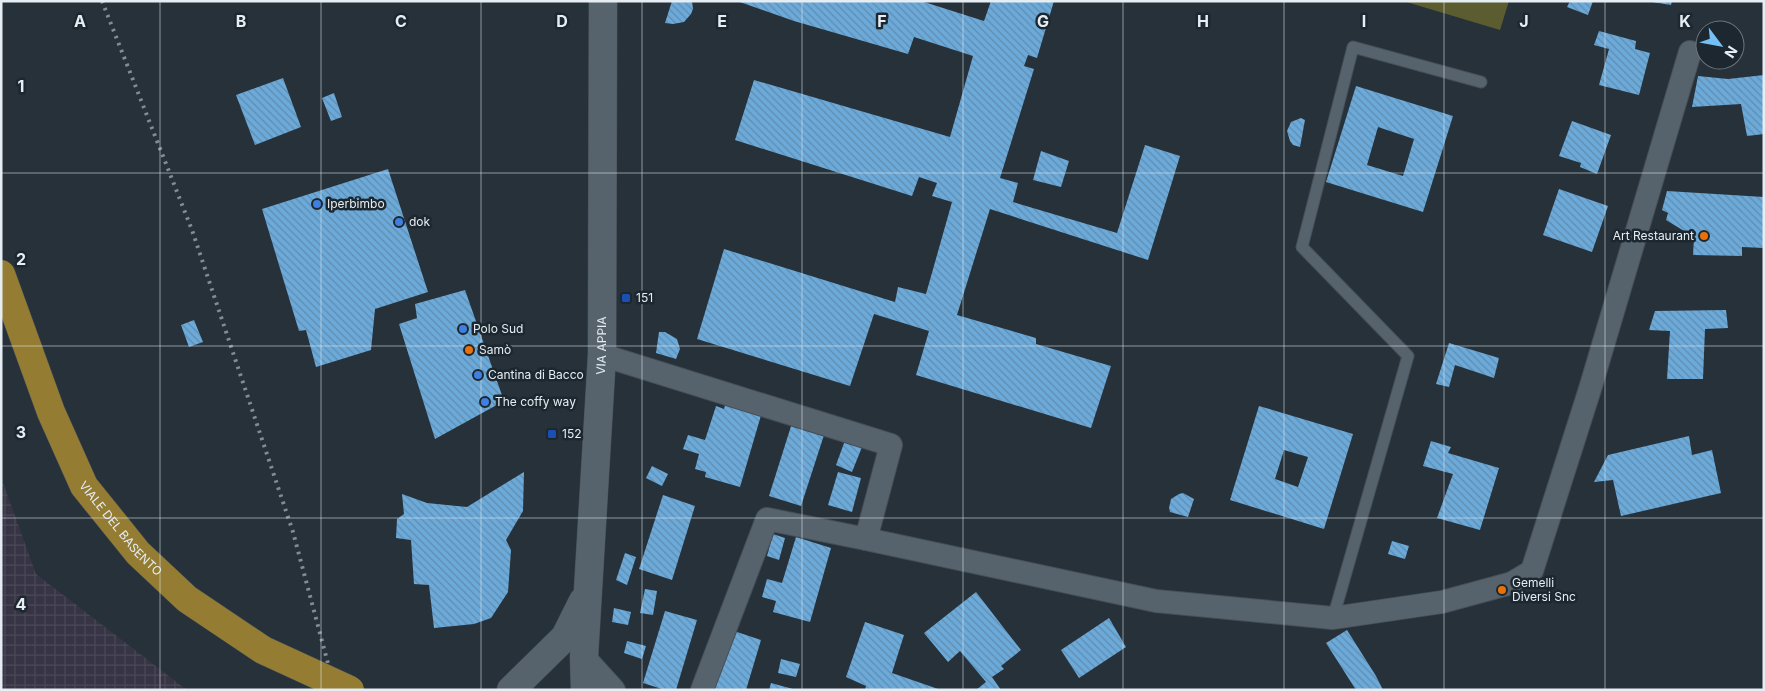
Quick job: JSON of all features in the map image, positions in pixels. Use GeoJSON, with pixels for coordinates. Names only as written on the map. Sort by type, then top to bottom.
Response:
{"type":"FeatureCollection","features":[{"type":"Feature","properties":{"kind":"main road","name":"VIA APPIA"},"geometry":{"type":"LineString","coordinates":[[585,690],[584,657],[602,355],[604,1]]}},
{"type":"Feature","properties":{"kind":"main road","name":"VIALE DEL BASENTO"},"geometry":{"type":"LineString","coordinates":[[1,274],[51,412],[84,486],[138,553],[187,599],[263,650],[350,690]]}},
{"type":"Feature","properties":{"kind":"main road"},"geometry":{"type":"LineString","coordinates":[[511,690],[565,637],[589,588]]}},
{"type":"Feature","properties":{"kind":"street"},"geometry":{"type":"LineString","coordinates":[[702,690],[767,519],[1156,601],[1333,618],[1442,602],[1512,583],[1532,571],[1592,380],[1690,52]]}},
{"type":"Feature","properties":{"kind":"street"},"geometry":{"type":"LineString","coordinates":[[602,355],[891,445],[866,539]]}},
{"type":"Feature","properties":{"kind":"street"},"geometry":{"type":"LineString","coordinates":[[584,657],[614,690]]}},
{"type":"Feature","properties":{"kind":"lane"},"geometry":{"type":"LineString","coordinates":[[1333,618],[1408,356],[1302,247],[1353,47],[1481,82]]}},
{"type":"Feature","properties":{"kind":"shaded area"},"geometry":{"type":"Polygon","coordinates":[[[1403,1],[1509,1],[1500,30],[1403,1]]]}},
{"type":"Feature","properties":{"kind":"shaded area"},"geometry":{"type":"Polygon","coordinates":[[[1,477],[36,574],[187,690],[1,690],[1,477]]]}},
{"type":"Feature","properties":{"kind":"building"},"geometry":{"type":"Polygon","coordinates":[[[672,1],[692,1],[693,9],[684,22],[665,23],[672,1]]]}},
{"type":"Feature","properties":{"kind":"building"},"geometry":{"type":"Polygon","coordinates":[[[737,1],[921,1],[984,21],[991,1],[1054,1],[1037,58],[1028,55],[1024,66],[1034,69],[1000,178],[1018,183],[1013,202],[1117,233],[1145,145],[1180,156],[1148,260],[990,209],[957,315],[1036,338],[1036,344],[1111,366],[1091,428],[916,375],[929,331],[874,314],[850,386],[697,339],[724,249],[895,302],[898,287],[926,294],[952,202],[932,196],[937,183],[919,177],[912,196],[735,140],[754,80],[950,137],[973,56],[914,37],[908,54],[794,21],[737,1]]]}},
{"type":"Feature","properties":{"kind":"building"},"geometry":{"type":"Polygon","coordinates":[[[1570,1],[1593,1],[1588,15],[1567,7],[1570,1]]]}},
{"type":"Feature","properties":{"kind":"building"},"geometry":{"type":"Polygon","coordinates":[[[1652,1],[1672,1],[1671,5],[1652,1]]]}},
{"type":"Feature","properties":{"kind":"building"},"geometry":{"type":"Polygon","coordinates":[[[1599,31],[1636,41],[1635,49],[1650,53],[1639,95],[1599,85],[1609,49],[1594,45],[1599,31]]]}},
{"type":"Feature","properties":{"kind":"building"},"geometry":{"type":"Polygon","coordinates":[[[1764,75],[1764,134],[1747,136],[1741,104],[1692,107],[1698,76],[1728,79],[1764,75]]]}},
{"type":"Feature","properties":{"kind":"building"},"geometry":{"type":"Polygon","coordinates":[[[283,78],[301,127],[255,145],[236,95],[283,78]]]}},
{"type":"Feature","properties":{"kind":"building"},"geometry":{"type":"Polygon","coordinates":[[[1356,86],[1453,116],[1423,212],[1326,182],[1356,86]],[[1378,127],[1367,165],[1403,176],[1414,139],[1378,127]]]}},
{"type":"Feature","properties":{"kind":"building"},"geometry":{"type":"Polygon","coordinates":[[[334,93],[342,117],[331,121],[322,98],[334,93]]]}},
{"type":"Feature","properties":{"kind":"building"},"geometry":{"type":"Polygon","coordinates":[[[1301,118],[1305,120],[1300,147],[1293,145],[1287,131],[1291,122],[1301,118]]]}},
{"type":"Feature","properties":{"kind":"building"},"geometry":{"type":"Polygon","coordinates":[[[1572,121],[1611,135],[1597,174],[1580,167],[1581,163],[1559,156],[1572,121]]]}},
{"type":"Feature","properties":{"kind":"building"},"geometry":{"type":"Polygon","coordinates":[[[1041,151],[1069,161],[1061,187],[1033,180],[1041,151]]]}},
{"type":"Feature","properties":{"kind":"building"},"geometry":{"type":"Polygon","coordinates":[[[388,169],[428,292],[375,309],[371,350],[316,367],[306,330],[299,331],[262,209],[388,169]]]}},
{"type":"Feature","properties":{"kind":"building"},"geometry":{"type":"Polygon","coordinates":[[[1559,189],[1608,206],[1592,252],[1543,235],[1559,189]]]}},
{"type":"Feature","properties":{"kind":"building"},"geometry":{"type":"Polygon","coordinates":[[[1667,191],[1764,197],[1764,248],[1742,247],[1742,256],[1693,255],[1694,237],[1666,220],[1668,213],[1662,210],[1667,191]]]}},
{"type":"Feature","properties":{"kind":"building"},"geometry":{"type":"Polygon","coordinates":[[[465,290],[504,401],[435,439],[399,324],[417,318],[415,304],[465,290]]]}},
{"type":"Feature","properties":{"kind":"building"},"geometry":{"type":"Polygon","coordinates":[[[1726,310],[1728,328],[1705,329],[1703,379],[1667,379],[1670,331],[1649,330],[1655,311],[1726,310]]]}},
{"type":"Feature","properties":{"kind":"building"},"geometry":{"type":"Polygon","coordinates":[[[194,320],[203,342],[189,347],[181,325],[194,320]]]}},
{"type":"Feature","properties":{"kind":"building"},"geometry":{"type":"Polygon","coordinates":[[[659,332],[665,332],[677,339],[680,349],[676,359],[656,353],[659,332]]]}},
{"type":"Feature","properties":{"kind":"building"},"geometry":{"type":"Polygon","coordinates":[[[1449,343],[1499,358],[1494,378],[1455,365],[1449,387],[1436,384],[1449,343]]]}},
{"type":"Feature","properties":{"kind":"building"},"geometry":{"type":"Polygon","coordinates":[[[726,401],[762,412],[740,487],[705,477],[706,472],[695,469],[699,454],[683,449],[688,435],[705,440],[716,406],[724,409],[726,401]]]}},
{"type":"Feature","properties":{"kind":"building"},"geometry":{"type":"Polygon","coordinates":[[[1259,406],[1353,434],[1324,529],[1230,500],[1259,406]],[[1284,450],[1275,479],[1298,487],[1308,457],[1284,450]]]}},
{"type":"Feature","properties":{"kind":"building"},"geometry":{"type":"Polygon","coordinates":[[[792,423],[825,432],[801,506],[769,496],[792,423]]]}},
{"type":"Feature","properties":{"kind":"building"},"geometry":{"type":"Polygon","coordinates":[[[847,435],[864,442],[852,472],[836,465],[847,435]]]}},
{"type":"Feature","properties":{"kind":"building"},"geometry":{"type":"Polygon","coordinates":[[[1689,436],[1692,455],[1712,450],[1721,493],[1621,516],[1613,480],[1594,482],[1608,455],[1689,436]]]}},
{"type":"Feature","properties":{"kind":"building"},"geometry":{"type":"Polygon","coordinates":[[[1431,441],[1451,447],[1448,453],[1499,468],[1480,530],[1437,518],[1453,474],[1423,466],[1431,441]]]}},
{"type":"Feature","properties":{"kind":"building"},"geometry":{"type":"Polygon","coordinates":[[[652,466],[668,474],[662,486],[646,478],[652,466]]]}},
{"type":"Feature","properties":{"kind":"building"},"geometry":{"type":"Polygon","coordinates":[[[524,472],[523,511],[506,540],[511,550],[508,592],[491,618],[474,624],[434,628],[429,585],[414,584],[411,540],[396,538],[397,519],[404,514],[402,494],[427,503],[467,507],[524,472]]]}},
{"type":"Feature","properties":{"kind":"building"},"geometry":{"type":"Polygon","coordinates":[[[838,472],[861,478],[852,512],[828,505],[838,472]]]}},
{"type":"Feature","properties":{"kind":"building"},"geometry":{"type":"Polygon","coordinates":[[[1183,493],[1194,499],[1188,517],[1170,512],[1169,508],[1171,499],[1183,493]]]}},
{"type":"Feature","properties":{"kind":"building"},"geometry":{"type":"Polygon","coordinates":[[[663,495],[695,506],[672,580],[639,569],[663,495]]]}},
{"type":"Feature","properties":{"kind":"building"},"geometry":{"type":"Polygon","coordinates":[[[773,534],[785,538],[779,560],[767,556],[773,534]]]}},
{"type":"Feature","properties":{"kind":"building"},"geometry":{"type":"Polygon","coordinates":[[[796,537],[831,548],[810,622],[773,612],[776,601],[762,597],[767,579],[782,583],[796,537]]]}},
{"type":"Feature","properties":{"kind":"building"},"geometry":{"type":"Polygon","coordinates":[[[1392,541],[1409,546],[1405,559],[1388,554],[1392,541]]]}},
{"type":"Feature","properties":{"kind":"building"},"geometry":{"type":"Polygon","coordinates":[[[625,553],[636,557],[627,585],[616,580],[625,553]]]}},
{"type":"Feature","properties":{"kind":"building"},"geometry":{"type":"Polygon","coordinates":[[[645,589],[657,591],[653,615],[640,613],[645,589]]]}},
{"type":"Feature","properties":{"kind":"building"},"geometry":{"type":"Polygon","coordinates":[[[976,592],[1021,650],[1001,666],[1004,669],[992,677],[1001,690],[976,690],[986,682],[960,651],[948,662],[924,633],[976,592]]]}},
{"type":"Feature","properties":{"kind":"building"},"geometry":{"type":"Polygon","coordinates":[[[614,608],[631,612],[628,625],[612,622],[614,608]]]}},
{"type":"Feature","properties":{"kind":"building"},"geometry":{"type":"Polygon","coordinates":[[[665,611],[697,620],[676,690],[665,690],[643,683],[665,611]]]}},
{"type":"Feature","properties":{"kind":"building"},"geometry":{"type":"Polygon","coordinates":[[[1109,618],[1126,647],[1079,678],[1061,650],[1109,618]]]}},
{"type":"Feature","properties":{"kind":"building"},"geometry":{"type":"Polygon","coordinates":[[[865,622],[904,635],[892,673],[941,690],[865,690],[866,686],[846,677],[865,622]]]}},
{"type":"Feature","properties":{"kind":"building"},"geometry":{"type":"Polygon","coordinates":[[[731,630],[761,640],[746,690],[711,690],[731,630]]]}},
{"type":"Feature","properties":{"kind":"building"},"geometry":{"type":"Polygon","coordinates":[[[1347,630],[1383,690],[1356,690],[1326,643],[1347,630]]]}},
{"type":"Feature","properties":{"kind":"building"},"geometry":{"type":"Polygon","coordinates":[[[627,641],[646,646],[642,659],[624,653],[627,641]]]}},
{"type":"Feature","properties":{"kind":"building"},"geometry":{"type":"Polygon","coordinates":[[[781,659],[800,664],[796,677],[778,673],[781,659]]]}},
{"type":"Feature","properties":{"kind":"building"},"geometry":{"type":"Polygon","coordinates":[[[771,683],[793,689],[793,690],[769,690],[771,683]]]}},
{"type":"Feature","properties":{"kind":"railway"},"geometry":{"type":"LineString","coordinates":[[102,1],[192,230],[293,532],[335,690]]}},
{"type":"Feature","properties":{"kind":"place","name":"Iperbimbo"},"geometry":{"type":"Point","coordinates":[317,204]}},
{"type":"Feature","properties":{"kind":"place","name":"dok"},"geometry":{"type":"Point","coordinates":[399,222]}},
{"type":"Feature","properties":{"kind":"place","name":"Art Restaurant"},"geometry":{"type":"Point","coordinates":[1704,236]}},
{"type":"Feature","properties":{"kind":"place","name":"151"},"geometry":{"type":"Point","coordinates":[626,298]}},
{"type":"Feature","properties":{"kind":"place","name":"Polo Sud"},"geometry":{"type":"Point","coordinates":[463,329]}},
{"type":"Feature","properties":{"kind":"place","name":"Samò"},"geometry":{"type":"Point","coordinates":[469,350]}},
{"type":"Feature","properties":{"kind":"place","name":"Cantina di Bacco"},"geometry":{"type":"Point","coordinates":[478,375]}},
{"type":"Feature","properties":{"kind":"place","name":"The coffy way"},"geometry":{"type":"Point","coordinates":[485,402]}},
{"type":"Feature","properties":{"kind":"place","name":"152"},"geometry":{"type":"Point","coordinates":[552,434]}},
{"type":"Feature","properties":{"kind":"place","name":"Gemelli Diversi Snc"},"geometry":{"type":"Point","coordinates":[1502,590]}}]}
